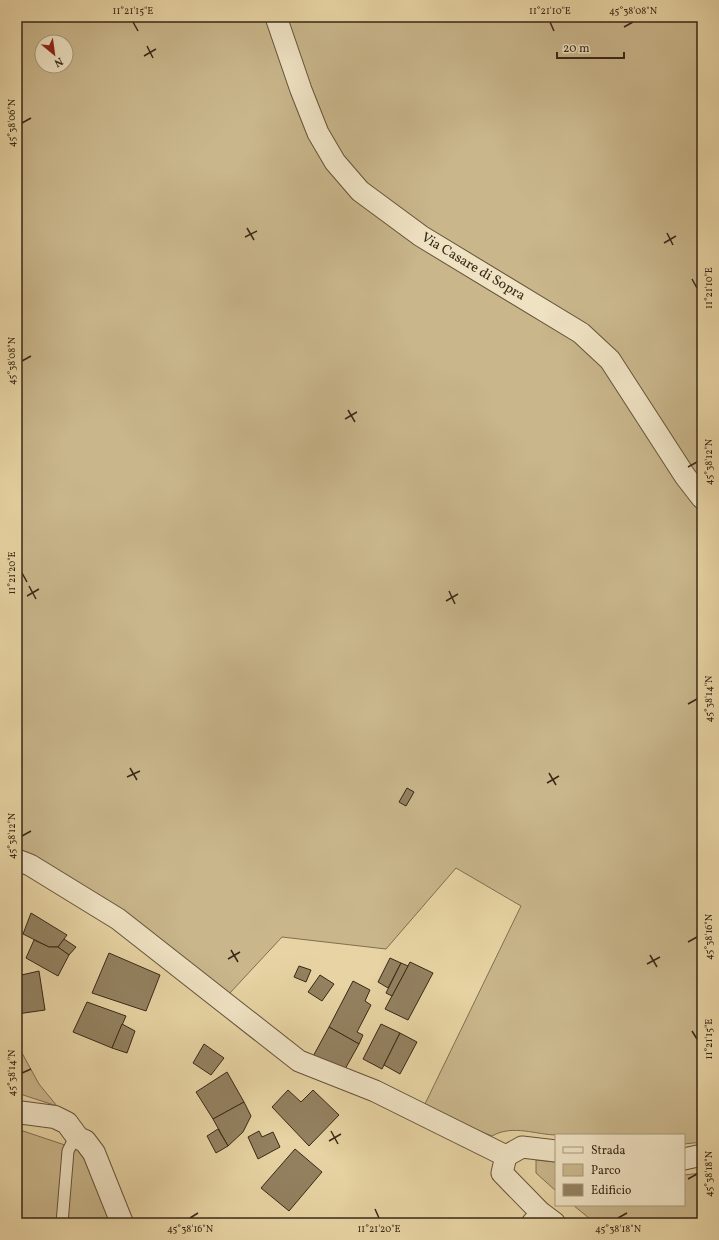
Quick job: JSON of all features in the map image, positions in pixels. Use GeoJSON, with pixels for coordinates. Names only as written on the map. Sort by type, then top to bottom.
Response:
{"type":"FeatureCollection","features":[{"type":"Feature","properties":{"kind":"street","name":"Via Casare di Sopra"},"geometry":{"type":"LineString","coordinates":[[276,17],[301,90],[318,133],[335,162],[360,191],[421,236],[581,333],[610,360],[685,476],[702,498]]}},
{"type":"Feature","properties":{"kind":"street"},"geometry":{"type":"LineString","coordinates":[[17,860],[30,865],[118,919],[299,1061],[375,1091],[506,1156]]}},
{"type":"Feature","properties":{"kind":"street"},"geometry":{"type":"LineString","coordinates":[[17,1112],[55,1117],[68,1123],[78,1138],[85,1141],[94,1153],[122,1223]]}},
{"type":"Feature","properties":{"kind":"street"},"geometry":{"type":"LineString","coordinates":[[543,1220],[502,1173],[506,1156],[522,1147],[555,1151]]}},
{"type":"Feature","properties":{"kind":"street"},"geometry":{"type":"LineString","coordinates":[[685,1159],[702,1155]]}},
{"type":"Feature","properties":{"kind":"lane"},"geometry":{"type":"LineString","coordinates":[[62,1223],[68,1151],[72,1143],[78,1138]]}},
{"type":"Feature","properties":{"kind":"green space"},"geometry":{"type":"Polygon","coordinates":[[[17,17],[702,17],[702,1142],[685,1144],[685,1134],[550,1135],[516,1130],[492,1136],[423,1108],[521,906],[456,868],[386,949],[282,937],[229,994],[17,852],[17,17]]]}},
{"type":"Feature","properties":{"kind":"green space"},"geometry":{"type":"Polygon","coordinates":[[[17,1044],[39,1084],[57,1106],[17,1093],[17,1044]]]}},
{"type":"Feature","properties":{"kind":"green space"},"geometry":{"type":"Polygon","coordinates":[[[17,1129],[86,1152],[119,1223],[17,1223],[17,1129]]]}},
{"type":"Feature","properties":{"kind":"green space"},"geometry":{"type":"Polygon","coordinates":[[[536,1160],[555,1162],[555,1190],[536,1173],[536,1160]]]}},
{"type":"Feature","properties":{"kind":"green space"},"geometry":{"type":"Polygon","coordinates":[[[702,1173],[702,1223],[595,1223],[574,1206],[685,1206],[685,1175],[702,1173]]]}},
{"type":"Feature","properties":{"kind":"building"},"geometry":{"type":"Polygon","coordinates":[[[407,788],[414,792],[406,806],[399,802],[407,788]]]}},
{"type":"Feature","properties":{"kind":"building"},"geometry":{"type":"Polygon","coordinates":[[[31,913],[67,935],[58,947],[49,947],[23,934],[31,913]]]}},
{"type":"Feature","properties":{"kind":"building"},"geometry":{"type":"Polygon","coordinates":[[[64,939],[76,947],[69,955],[58,947],[64,939]]]}},
{"type":"Feature","properties":{"kind":"building"},"geometry":{"type":"Polygon","coordinates":[[[34,940],[49,947],[58,947],[69,955],[58,976],[26,958],[34,940]]]}},
{"type":"Feature","properties":{"kind":"building"},"geometry":{"type":"Polygon","coordinates":[[[109,953],[160,975],[146,1011],[92,993],[109,953]]]}},
{"type":"Feature","properties":{"kind":"building"},"geometry":{"type":"Polygon","coordinates":[[[390,958],[401,963],[388,988],[378,982],[390,958]]]}},
{"type":"Feature","properties":{"kind":"building"},"geometry":{"type":"Polygon","coordinates":[[[410,962],[433,973],[408,1020],[385,1009],[410,962]]]}},
{"type":"Feature","properties":{"kind":"building"},"geometry":{"type":"Polygon","coordinates":[[[401,963],[408,966],[392,996],[386,993],[401,963]]]}},
{"type":"Feature","properties":{"kind":"building"},"geometry":{"type":"Polygon","coordinates":[[[299,966],[311,970],[306,982],[294,977],[299,966]]]}},
{"type":"Feature","properties":{"kind":"building"},"geometry":{"type":"Polygon","coordinates":[[[39,971],[45,1010],[17,1014],[17,976],[39,971]]]}},
{"type":"Feature","properties":{"kind":"building"},"geometry":{"type":"Polygon","coordinates":[[[320,975],[334,984],[322,1001],[308,992],[320,975]]]}},
{"type":"Feature","properties":{"kind":"building"},"geometry":{"type":"Polygon","coordinates":[[[353,981],[370,990],[365,1001],[371,1005],[357,1032],[363,1035],[359,1044],[329,1027],[353,981]]]}},
{"type":"Feature","properties":{"kind":"building"},"geometry":{"type":"Polygon","coordinates":[[[87,1002],[126,1016],[112,1048],[73,1032],[87,1002]]]}},
{"type":"Feature","properties":{"kind":"building"},"geometry":{"type":"Polygon","coordinates":[[[122,1024],[135,1031],[127,1053],[112,1048],[122,1024]]]}},
{"type":"Feature","properties":{"kind":"building"},"geometry":{"type":"Polygon","coordinates":[[[381,1024],[400,1033],[382,1069],[363,1059],[381,1024]]]}},
{"type":"Feature","properties":{"kind":"building"},"geometry":{"type":"Polygon","coordinates":[[[329,1027],[359,1044],[339,1080],[311,1060],[329,1027]]]}},
{"type":"Feature","properties":{"kind":"building"},"geometry":{"type":"Polygon","coordinates":[[[400,1033],[417,1042],[400,1074],[384,1065],[400,1033]]]}},
{"type":"Feature","properties":{"kind":"building"},"geometry":{"type":"Polygon","coordinates":[[[204,1044],[224,1058],[211,1075],[193,1063],[204,1044]]]}},
{"type":"Feature","properties":{"kind":"building"},"geometry":{"type":"Polygon","coordinates":[[[227,1072],[244,1102],[213,1119],[196,1092],[227,1072]]]}},
{"type":"Feature","properties":{"kind":"building"},"geometry":{"type":"Polygon","coordinates":[[[288,1090],[301,1102],[313,1090],[339,1115],[309,1146],[272,1107],[288,1090]]]}},
{"type":"Feature","properties":{"kind":"building"},"geometry":{"type":"Polygon","coordinates":[[[244,1102],[251,1116],[243,1132],[228,1146],[213,1119],[244,1102]]]}},
{"type":"Feature","properties":{"kind":"building"},"geometry":{"type":"Polygon","coordinates":[[[218,1129],[228,1146],[216,1153],[207,1136],[218,1129]]]}},
{"type":"Feature","properties":{"kind":"building"},"geometry":{"type":"Polygon","coordinates":[[[259,1131],[262,1137],[273,1132],[280,1147],[258,1159],[248,1137],[259,1131]]]}},
{"type":"Feature","properties":{"kind":"building"},"geometry":{"type":"Polygon","coordinates":[[[295,1149],[322,1172],[289,1211],[261,1188],[295,1149]]]}}]}
